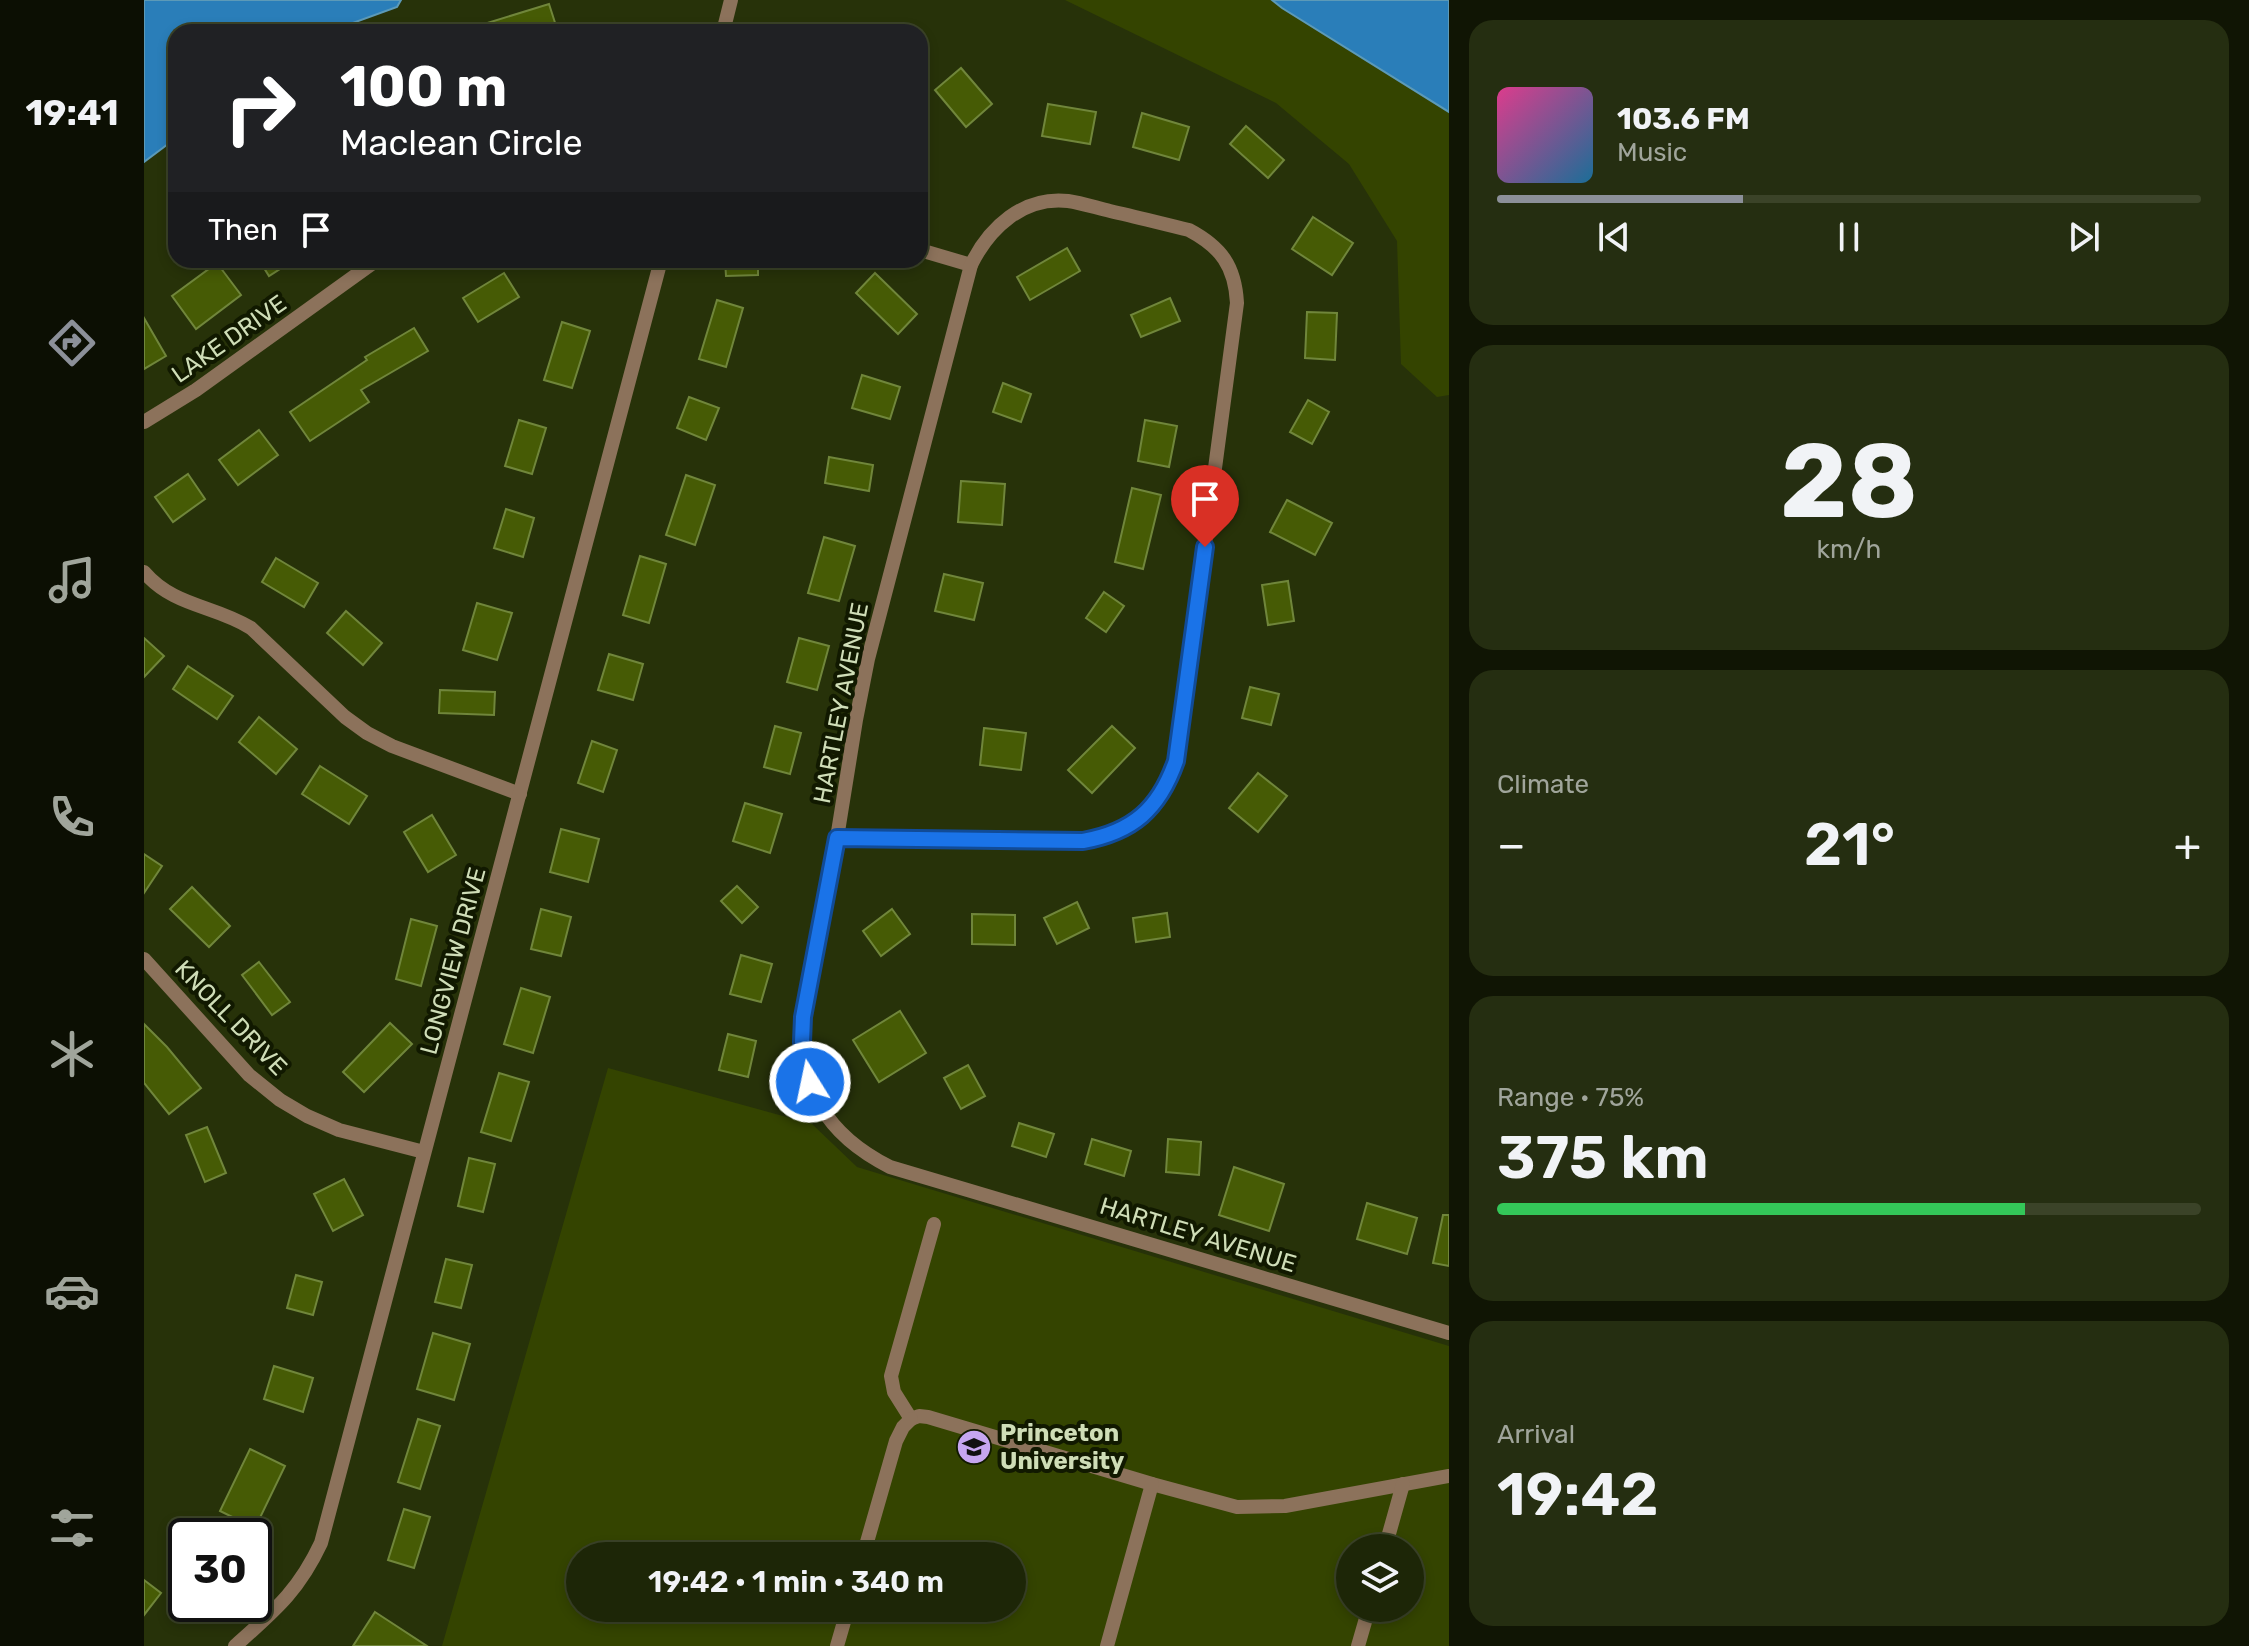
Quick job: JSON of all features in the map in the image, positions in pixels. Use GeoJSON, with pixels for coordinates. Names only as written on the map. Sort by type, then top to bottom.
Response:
{"type":"FeatureCollection","features":[{"type":"Feature","properties":{"kind":"street"},"geometry":{"type":"LineString","coordinates":[[725,24],[731,0]]}},
{"type":"Feature","properties":{"kind":"street","name":"HARTLEY AVENUE"},"geometry":{"type":"LineString","coordinates":[[837,838],[1083,841],[1103,838],[1140,818],[1155,804],[1168,784],[1176,761],[1237,303],[1230,267],[1219,251],[1205,239],[1189,230],[1067,201],[1026,207],[1007,218],[979,247],[971,265],[868,659],[803,1017],[802,1042],[810,1082],[820,1105],[847,1139],[868,1156],[890,1167],[1449,1333]]}},
{"type":"Feature","properties":{"kind":"street"},"geometry":{"type":"LineString","coordinates":[[928,252],[971,265]]}},
{"type":"Feature","properties":{"kind":"street","name":"LAKE DRIVE"},"geometry":{"type":"LineString","coordinates":[[144,422],[196,390],[366,268]]}},
{"type":"Feature","properties":{"kind":"street","name":"LONGVIEW DRIVE"},"geometry":{"type":"LineString","coordinates":[[235,1646],[296,1588],[310,1568],[321,1543],[659,268]]}},
{"type":"Feature","properties":{"kind":"street"},"geometry":{"type":"LineString","coordinates":[[144,572],[169,595],[233,617],[251,628],[345,717],[367,733],[392,746],[520,794]]}},
{"type":"Feature","properties":{"kind":"street","name":"KNOLL DRIVE"},"geometry":{"type":"LineString","coordinates":[[144,959],[249,1075],[280,1100],[339,1130],[424,1152]]}},
{"type":"Feature","properties":{"kind":"street"},"geometry":{"type":"LineString","coordinates":[[911,1419],[894,1392],[891,1376],[934,1224]]}},
{"type":"Feature","properties":{"kind":"street"},"geometry":{"type":"LineString","coordinates":[[867,1542],[896,1441],[903,1427],[919,1416],[1237,1507],[1285,1506],[1449,1476]]}},
{"type":"Feature","properties":{"kind":"street"},"geometry":{"type":"LineString","coordinates":[[1107,1646],[1152,1484]]}},
{"type":"Feature","properties":{"kind":"street"},"geometry":{"type":"LineString","coordinates":[[1389,1534],[1403,1484]]}},
{"type":"Feature","properties":{"kind":"street"},"geometry":{"type":"LineString","coordinates":[[837,1646],[844,1622]]}},
{"type":"Feature","properties":{"kind":"street"},"geometry":{"type":"LineString","coordinates":[[1358,1646],[1365,1622]]}},
{"type":"Feature","properties":{"kind":"green space"},"geometry":{"type":"Polygon","coordinates":[[[1065,0],[1272,0],[1449,112],[1449,395],[1437,397],[1401,364],[1397,241],[1349,164],[1276,103],[1065,0]]]}},
{"type":"Feature","properties":{"kind":"green space","name":"Princeton University"},"geometry":{"type":"Polygon","coordinates":[[[608,1068],[812,1124],[857,1167],[1449,1346],[1449,1646],[442,1646],[608,1068]]]}},
{"type":"Feature","properties":{"kind":"water"},"geometry":{"type":"Polygon","coordinates":[[[144,0],[401,0],[397,7],[350,24],[168,24],[168,144],[144,162],[144,0]]]}},
{"type":"Feature","properties":{"kind":"water"},"geometry":{"type":"Polygon","coordinates":[[[1272,0],[1449,0],[1449,112],[1282,8],[1272,0]]]}},
{"type":"Feature","properties":{"kind":"building"},"geometry":{"type":"Polygon","coordinates":[[[549,4],[555,24],[484,24],[549,4]]]}},
{"type":"Feature","properties":{"kind":"building"},"geometry":{"type":"Polygon","coordinates":[[[961,68],[992,104],[966,127],[935,90],[961,68]]]}},
{"type":"Feature","properties":{"kind":"building"},"geometry":{"type":"Polygon","coordinates":[[[1048,104],[1096,112],[1090,144],[1042,136],[1048,104]]]}},
{"type":"Feature","properties":{"kind":"building"},"geometry":{"type":"Polygon","coordinates":[[[1142,113],[1189,127],[1179,160],[1133,147],[1142,113]]]}},
{"type":"Feature","properties":{"kind":"building"},"geometry":{"type":"Polygon","coordinates":[[[1246,126],[1284,160],[1268,178],[1230,144],[1246,126]]]}},
{"type":"Feature","properties":{"kind":"building"},"geometry":{"type":"Polygon","coordinates":[[[1313,217],[1353,243],[1332,275],[1292,249],[1313,217]]]}},
{"type":"Feature","properties":{"kind":"building"},"geometry":{"type":"Polygon","coordinates":[[[1067,248],[1080,271],[1030,300],[1017,277],[1067,248]]]}},
{"type":"Feature","properties":{"kind":"building"},"geometry":{"type":"Polygon","coordinates":[[[210,268],[221,268],[241,295],[196,329],[172,296],[210,268]]]}},
{"type":"Feature","properties":{"kind":"building"},"geometry":{"type":"Polygon","coordinates":[[[264,268],[282,268],[269,276],[264,268]]]}},
{"type":"Feature","properties":{"kind":"building"},"geometry":{"type":"Polygon","coordinates":[[[726,268],[758,268],[758,275],[726,276],[726,268]]]}},
{"type":"Feature","properties":{"kind":"building"},"geometry":{"type":"Polygon","coordinates":[[[504,273],[519,297],[478,322],[463,298],[504,273]]]}},
{"type":"Feature","properties":{"kind":"building"},"geometry":{"type":"Polygon","coordinates":[[[875,273],[917,314],[898,334],[856,293],[875,273]]]}},
{"type":"Feature","properties":{"kind":"building"},"geometry":{"type":"Polygon","coordinates":[[[1170,298],[1180,321],[1141,337],[1131,315],[1170,298]]]}},
{"type":"Feature","properties":{"kind":"building"},"geometry":{"type":"Polygon","coordinates":[[[717,300],[743,308],[726,367],[699,359],[717,300]]]}},
{"type":"Feature","properties":{"kind":"building"},"geometry":{"type":"Polygon","coordinates":[[[1307,312],[1337,313],[1335,360],[1305,358],[1307,312]]]}},
{"type":"Feature","properties":{"kind":"building"},"geometry":{"type":"Polygon","coordinates":[[[144,318],[166,356],[144,369],[144,318]]]}},
{"type":"Feature","properties":{"kind":"building"},"geometry":{"type":"Polygon","coordinates":[[[562,322],[590,331],[572,388],[544,380],[562,322]]]}},
{"type":"Feature","properties":{"kind":"building"},"geometry":{"type":"Polygon","coordinates":[[[414,328],[428,351],[361,390],[369,402],[310,441],[290,412],[367,360],[365,357],[414,328]]]}},
{"type":"Feature","properties":{"kind":"building"},"geometry":{"type":"Polygon","coordinates":[[[862,375],[900,387],[890,419],[852,408],[862,375]]]}},
{"type":"Feature","properties":{"kind":"building"},"geometry":{"type":"Polygon","coordinates":[[[1003,383],[1031,394],[1021,422],[993,412],[1003,383]]]}},
{"type":"Feature","properties":{"kind":"building"},"geometry":{"type":"Polygon","coordinates":[[[689,397],[719,408],[706,440],[677,428],[689,397]]]}},
{"type":"Feature","properties":{"kind":"building"},"geometry":{"type":"Polygon","coordinates":[[[1308,400],[1329,412],[1312,444],[1290,432],[1308,400]]]}},
{"type":"Feature","properties":{"kind":"building"},"geometry":{"type":"Polygon","coordinates":[[[519,420],[546,428],[532,474],[505,466],[519,420]]]}},
{"type":"Feature","properties":{"kind":"building"},"geometry":{"type":"Polygon","coordinates":[[[1145,420],[1177,426],[1169,467],[1138,461],[1145,420]]]}},
{"type":"Feature","properties":{"kind":"building"},"geometry":{"type":"Polygon","coordinates":[[[259,430],[278,455],[238,485],[219,460],[259,430]]]}},
{"type":"Feature","properties":{"kind":"building"},"geometry":{"type":"Polygon","coordinates":[[[829,457],[873,465],[869,491],[825,483],[829,457]]]}},
{"type":"Feature","properties":{"kind":"building"},"geometry":{"type":"Polygon","coordinates":[[[188,474],[205,499],[173,522],[155,497],[188,474]]]}},
{"type":"Feature","properties":{"kind":"building"},"geometry":{"type":"Polygon","coordinates":[[[686,475],[715,485],[695,545],[666,535],[686,475]]]}},
{"type":"Feature","properties":{"kind":"building"},"geometry":{"type":"Polygon","coordinates":[[[961,481],[1005,484],[1002,525],[958,522],[961,481]]]}},
{"type":"Feature","properties":{"kind":"building"},"geometry":{"type":"Polygon","coordinates":[[[1132,488],[1161,495],[1143,569],[1115,562],[1132,488]]]}},
{"type":"Feature","properties":{"kind":"building"},"geometry":{"type":"Polygon","coordinates":[[[1287,500],[1332,523],[1315,555],[1270,532],[1287,500]]]}},
{"type":"Feature","properties":{"kind":"building"},"geometry":{"type":"Polygon","coordinates":[[[506,509],[534,518],[523,557],[494,548],[506,509]]]}},
{"type":"Feature","properties":{"kind":"building"},"geometry":{"type":"Polygon","coordinates":[[[824,537],[855,546],[839,601],[808,593],[824,537]]]}},
{"type":"Feature","properties":{"kind":"building"},"geometry":{"type":"Polygon","coordinates":[[[640,556],[666,564],[649,623],[623,615],[640,556]]]}},
{"type":"Feature","properties":{"kind":"building"},"geometry":{"type":"Polygon","coordinates":[[[276,558],[318,583],[304,607],[262,582],[276,558]]]}},
{"type":"Feature","properties":{"kind":"building"},"geometry":{"type":"Polygon","coordinates":[[[944,574],[983,583],[974,620],[935,611],[944,574]]]}},
{"type":"Feature","properties":{"kind":"building"},"geometry":{"type":"Polygon","coordinates":[[[1288,581],[1294,621],[1268,625],[1262,585],[1288,581]]]}},
{"type":"Feature","properties":{"kind":"building"},"geometry":{"type":"Polygon","coordinates":[[[1104,592],[1124,606],[1106,632],[1086,618],[1104,592]]]}},
{"type":"Feature","properties":{"kind":"building"},"geometry":{"type":"Polygon","coordinates":[[[477,603],[512,613],[497,660],[463,650],[477,603]]]}},
{"type":"Feature","properties":{"kind":"building"},"geometry":{"type":"Polygon","coordinates":[[[346,611],[382,643],[363,665],[327,633],[346,611]]]}},
{"type":"Feature","properties":{"kind":"building"},"geometry":{"type":"Polygon","coordinates":[[[144,638],[164,656],[144,677],[144,638]]]}},
{"type":"Feature","properties":{"kind":"building"},"geometry":{"type":"Polygon","coordinates":[[[799,638],[829,646],[817,690],[787,682],[799,638]]]}},
{"type":"Feature","properties":{"kind":"building"},"geometry":{"type":"Polygon","coordinates":[[[609,654],[643,664],[633,700],[598,690],[609,654]]]}},
{"type":"Feature","properties":{"kind":"building"},"geometry":{"type":"Polygon","coordinates":[[[188,666],[233,696],[217,719],[173,689],[188,666]]]}},
{"type":"Feature","properties":{"kind":"building"},"geometry":{"type":"Polygon","coordinates":[[[1250,687],[1279,694],[1271,725],[1242,718],[1250,687]]]}},
{"type":"Feature","properties":{"kind":"building"},"geometry":{"type":"Polygon","coordinates":[[[440,690],[495,692],[494,715],[439,713],[440,690]]]}},
{"type":"Feature","properties":{"kind":"building"},"geometry":{"type":"Polygon","coordinates":[[[259,717],[297,749],[276,774],[239,742],[259,717]]]}},
{"type":"Feature","properties":{"kind":"building"},"geometry":{"type":"Polygon","coordinates":[[[775,726],[801,733],[790,774],[764,767],[775,726]]]}},
{"type":"Feature","properties":{"kind":"building"},"geometry":{"type":"Polygon","coordinates":[[[1112,726],[1135,748],[1092,793],[1068,770],[1112,726]]]}},
{"type":"Feature","properties":{"kind":"building"},"geometry":{"type":"Polygon","coordinates":[[[984,728],[1026,733],[1021,770],[980,765],[984,728]]]}},
{"type":"Feature","properties":{"kind":"building"},"geometry":{"type":"Polygon","coordinates":[[[592,741],[617,750],[603,792],[578,783],[592,741]]]}},
{"type":"Feature","properties":{"kind":"building"},"geometry":{"type":"Polygon","coordinates":[[[320,766],[367,796],[349,824],[302,794],[320,766]]]}},
{"type":"Feature","properties":{"kind":"building"},"geometry":{"type":"Polygon","coordinates":[[[1258,773],[1287,796],[1258,832],[1229,808],[1258,773]]]}},
{"type":"Feature","properties":{"kind":"building"},"geometry":{"type":"Polygon","coordinates":[[[745,803],[782,814],[770,853],[733,841],[745,803]]]}},
{"type":"Feature","properties":{"kind":"building"},"geometry":{"type":"Polygon","coordinates":[[[432,815],[456,855],[428,872],[404,832],[432,815]]]}},
{"type":"Feature","properties":{"kind":"building"},"geometry":{"type":"Polygon","coordinates":[[[561,829],[599,839],[588,882],[550,872],[561,829]]]}},
{"type":"Feature","properties":{"kind":"building"},"geometry":{"type":"Polygon","coordinates":[[[144,854],[162,866],[144,893],[144,854]]]}},
{"type":"Feature","properties":{"kind":"building"},"geometry":{"type":"Polygon","coordinates":[[[737,886],[758,907],[742,923],[721,901],[737,886]]]}},
{"type":"Feature","properties":{"kind":"building"},"geometry":{"type":"Polygon","coordinates":[[[192,887],[230,926],[209,947],[170,909],[192,887]]]}},
{"type":"Feature","properties":{"kind":"building"},"geometry":{"type":"Polygon","coordinates":[[[1077,902],[1089,928],[1057,944],[1044,918],[1077,902]]]}},
{"type":"Feature","properties":{"kind":"building"},"geometry":{"type":"Polygon","coordinates":[[[541,909],[571,917],[561,956],[531,949],[541,909]]]}},
{"type":"Feature","properties":{"kind":"building"},"geometry":{"type":"Polygon","coordinates":[[[892,909],[910,934],[881,956],[863,931],[892,909]]]}},
{"type":"Feature","properties":{"kind":"building"},"geometry":{"type":"Polygon","coordinates":[[[1167,913],[1170,937],[1136,942],[1133,918],[1167,913]]]}},
{"type":"Feature","properties":{"kind":"building"},"geometry":{"type":"Polygon","coordinates":[[[972,914],[1015,915],[1015,945],[972,944],[972,914]]]}},
{"type":"Feature","properties":{"kind":"building"},"geometry":{"type":"Polygon","coordinates":[[[411,919],[437,926],[421,986],[396,979],[411,919]]]}},
{"type":"Feature","properties":{"kind":"building"},"geometry":{"type":"Polygon","coordinates":[[[741,955],[772,964],[761,1002],[730,994],[741,955]]]}},
{"type":"Feature","properties":{"kind":"building"},"geometry":{"type":"Polygon","coordinates":[[[259,962],[290,1002],[272,1015],[242,975],[259,962]]]}},
{"type":"Feature","properties":{"kind":"building"},"geometry":{"type":"Polygon","coordinates":[[[521,988],[550,997],[533,1053],[504,1044],[521,988]]]}},
{"type":"Feature","properties":{"kind":"building"},"geometry":{"type":"Polygon","coordinates":[[[900,1011],[926,1053],[879,1082],[853,1040],[900,1011]]]}},
{"type":"Feature","properties":{"kind":"building"},"geometry":{"type":"Polygon","coordinates":[[[390,1023],[412,1044],[364,1092],[343,1072],[390,1023]]]}},
{"type":"Feature","properties":{"kind":"building"},"geometry":{"type":"Polygon","coordinates":[[[144,1024],[201,1088],[169,1114],[144,1083],[144,1024]]]}},
{"type":"Feature","properties":{"kind":"building"},"geometry":{"type":"Polygon","coordinates":[[[728,1034],[756,1041],[748,1077],[719,1070],[728,1034]]]}},
{"type":"Feature","properties":{"kind":"building"},"geometry":{"type":"Polygon","coordinates":[[[968,1065],[985,1096],[961,1109],[944,1078],[968,1065]]]}},
{"type":"Feature","properties":{"kind":"building"},"geometry":{"type":"Polygon","coordinates":[[[499,1073],[529,1082],[511,1141],[481,1132],[499,1073]]]}},
{"type":"Feature","properties":{"kind":"building"},"geometry":{"type":"Polygon","coordinates":[[[1019,1123],[1054,1134],[1046,1157],[1012,1146],[1019,1123]]]}},
{"type":"Feature","properties":{"kind":"building"},"geometry":{"type":"Polygon","coordinates":[[[207,1127],[226,1173],[205,1182],[186,1135],[207,1127]]]}},
{"type":"Feature","properties":{"kind":"building"},"geometry":{"type":"Polygon","coordinates":[[[1092,1139],[1131,1151],[1124,1176],[1085,1164],[1092,1139]]]}},
{"type":"Feature","properties":{"kind":"building"},"geometry":{"type":"Polygon","coordinates":[[[1168,1139],[1201,1142],[1199,1175],[1166,1172],[1168,1139]]]}},
{"type":"Feature","properties":{"kind":"building"},"geometry":{"type":"Polygon","coordinates":[[[469,1158],[495,1164],[483,1212],[458,1206],[469,1158]]]}},
{"type":"Feature","properties":{"kind":"building"},"geometry":{"type":"Polygon","coordinates":[[[1234,1167],[1284,1184],[1269,1231],[1219,1215],[1234,1167]]]}},
{"type":"Feature","properties":{"kind":"building"},"geometry":{"type":"Polygon","coordinates":[[[344,1179],[363,1215],[333,1231],[314,1194],[344,1179]]]}},
{"type":"Feature","properties":{"kind":"building"},"geometry":{"type":"Polygon","coordinates":[[[1367,1203],[1417,1218],[1407,1254],[1357,1239],[1367,1203]]]}},
{"type":"Feature","properties":{"kind":"building"},"geometry":{"type":"Polygon","coordinates":[[[1443,1215],[1449,1215],[1449,1266],[1433,1263],[1443,1215]]]}},
{"type":"Feature","properties":{"kind":"building"},"geometry":{"type":"Polygon","coordinates":[[[446,1259],[472,1265],[461,1308],[435,1302],[446,1259]]]}},
{"type":"Feature","properties":{"kind":"building"},"geometry":{"type":"Polygon","coordinates":[[[296,1275],[322,1282],[313,1315],[287,1308],[296,1275]]]}},
{"type":"Feature","properties":{"kind":"building"},"geometry":{"type":"Polygon","coordinates":[[[433,1333],[470,1344],[454,1400],[417,1389],[433,1333]]]}},
{"type":"Feature","properties":{"kind":"building"},"geometry":{"type":"Polygon","coordinates":[[[274,1366],[313,1378],[303,1412],[264,1399],[274,1366]]]}},
{"type":"Feature","properties":{"kind":"building"},"geometry":{"type":"Polygon","coordinates":[[[418,1419],[440,1426],[420,1489],[398,1482],[418,1419]]]}},
{"type":"Feature","properties":{"kind":"building"},"geometry":{"type":"Polygon","coordinates":[[[250,1449],[285,1466],[260,1518],[234,1518],[220,1511],[250,1449]]]}},
{"type":"Feature","properties":{"kind":"building"},"geometry":{"type":"Polygon","coordinates":[[[404,1509],[430,1517],[414,1568],[388,1560],[404,1509]]]}},
{"type":"Feature","properties":{"kind":"building"},"geometry":{"type":"Polygon","coordinates":[[[144,1580],[161,1593],[144,1615],[144,1580]]]}},
{"type":"Feature","properties":{"kind":"building"},"geometry":{"type":"Polygon","coordinates":[[[375,1612],[427,1646],[353,1646],[375,1612]]]}},
{"type":"Feature","properties":{"kind":"place","name":"Princeton University"},"geometry":{"type":"Point","coordinates":[974,1447]}},
{"type":"Feature","properties":{"kind":"route"},"geometry":{"type":"LineString","coordinates":[[810,1082],[804,1061],[803,1017],[837,838],[1083,841],[1103,838],[1140,818],[1155,804],[1168,784],[1176,761],[1205,547]]}}]}
